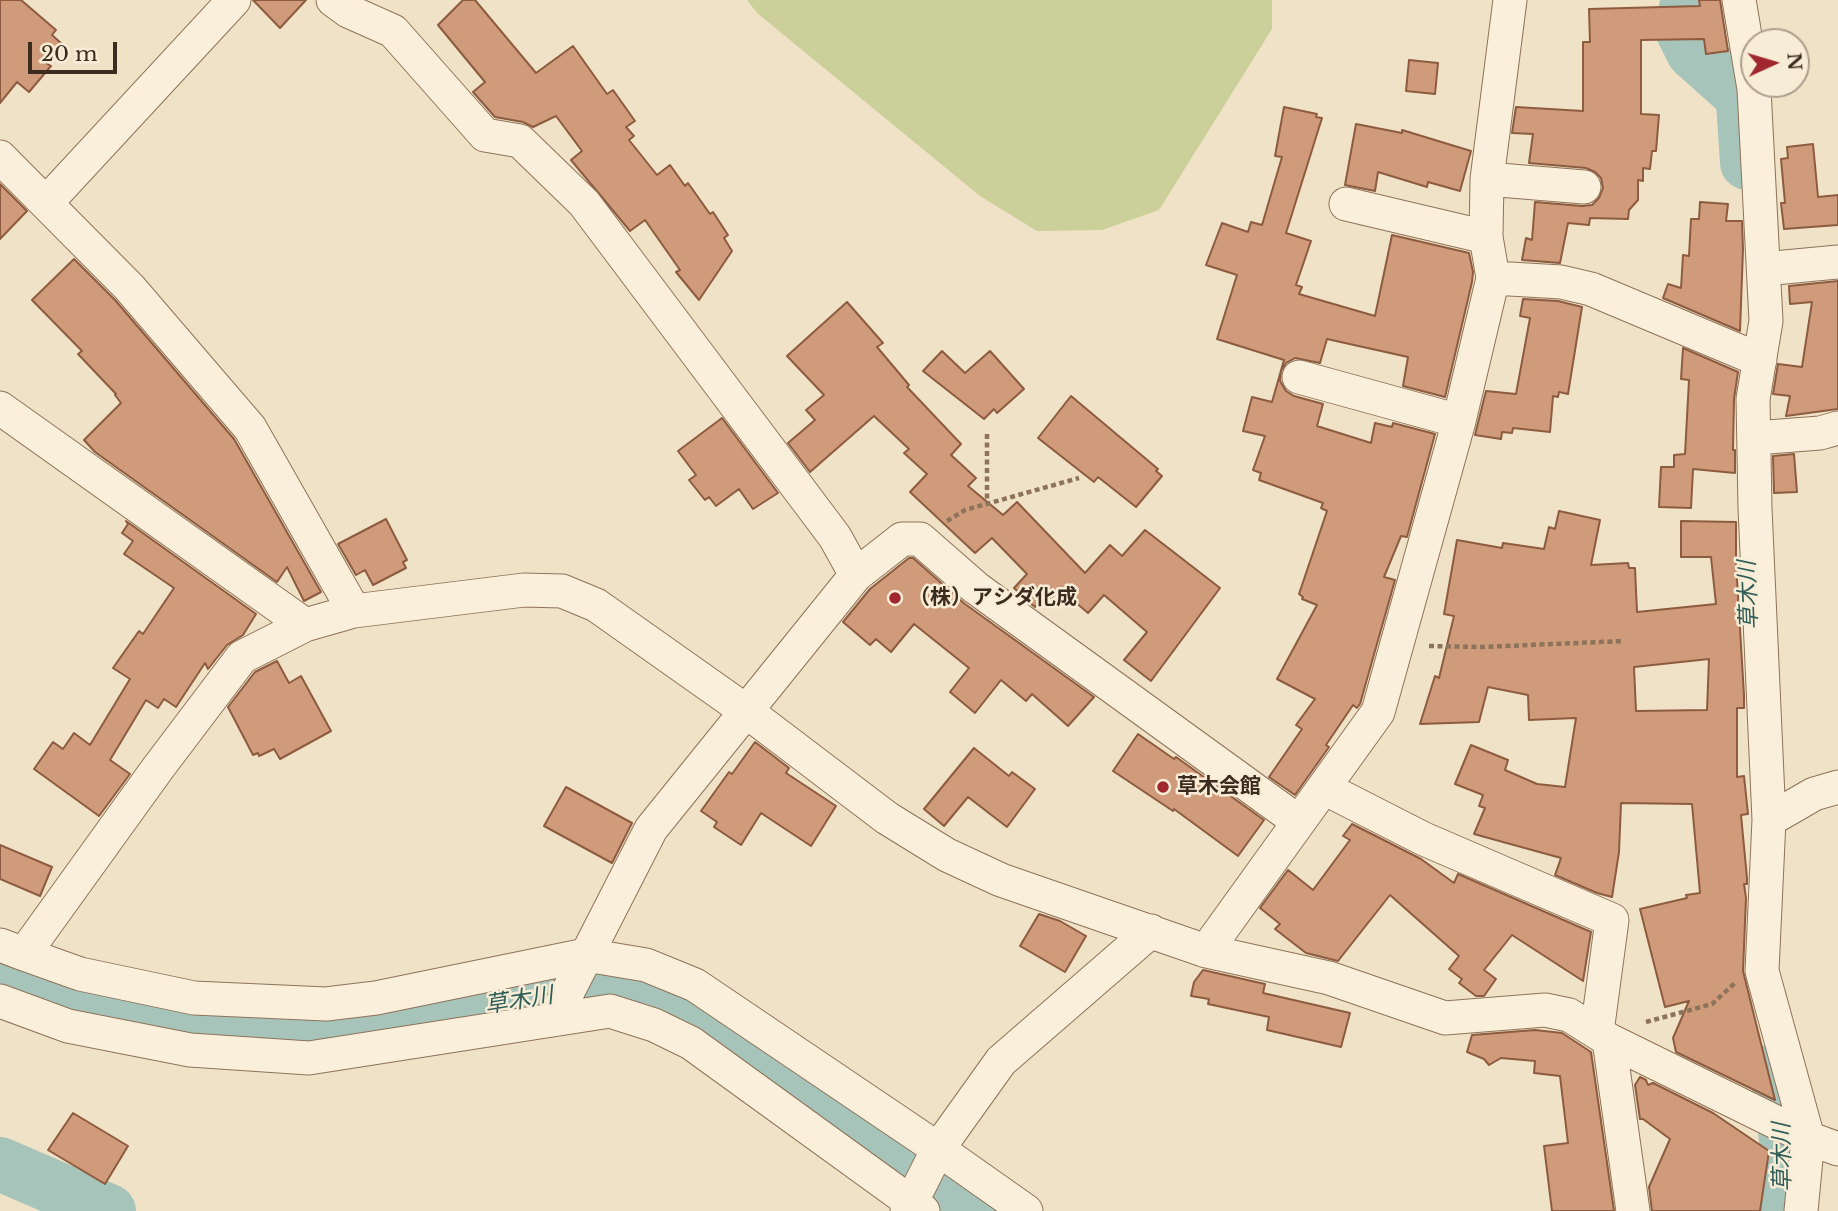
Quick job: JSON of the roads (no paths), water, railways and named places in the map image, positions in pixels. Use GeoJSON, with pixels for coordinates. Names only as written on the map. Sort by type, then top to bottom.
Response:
{"type":"FeatureCollection","features":[{"type":"Feature","properties":{"kind":"street"},"geometry":{"type":"LineString","coordinates":[[46,203],[234,0]]}},
{"type":"Feature","properties":{"kind":"street"},"geometry":{"type":"LineString","coordinates":[[333,0],[348,11],[393,31],[485,135],[520,141],[584,203],[835,537],[856,575]]}},
{"type":"Feature","properties":{"kind":"street"},"geometry":{"type":"LineString","coordinates":[[1206,951],[1378,712],[1459,421],[1493,278],[1486,237],[1487,179],[1510,0]]}},
{"type":"Feature","properties":{"kind":"street"},"geometry":{"type":"LineString","coordinates":[[1739,0],[1754,89],[1766,321],[1753,356],[1755,508],[1769,820],[1762,971],[1803,1135],[1801,1211]]}},
{"type":"Feature","properties":{"kind":"street"},"geometry":{"type":"LineString","coordinates":[[0,157],[129,286],[250,428],[354,611]]}},
{"type":"Feature","properties":{"kind":"street"},"geometry":{"type":"LineString","coordinates":[[1487,179],[1584,187]]}},
{"type":"Feature","properties":{"kind":"street"},"geometry":{"type":"LineString","coordinates":[[1346,204],[1486,237]]}},
{"type":"Feature","properties":{"kind":"street"},"geometry":{"type":"LineString","coordinates":[[1763,269],[1838,262]]}},
{"type":"Feature","properties":{"kind":"street"},"geometry":{"type":"LineString","coordinates":[[1493,278],[1561,282],[1591,289],[1753,356]]}},
{"type":"Feature","properties":{"kind":"street"},"geometry":{"type":"LineString","coordinates":[[1299,377],[1459,421]]}},
{"type":"Feature","properties":{"kind":"street"},"geometry":{"type":"LineString","coordinates":[[0,408],[305,625]]}},
{"type":"Feature","properties":{"kind":"street"},"geometry":{"type":"LineString","coordinates":[[1755,438],[1820,433],[1838,428]]}},
{"type":"Feature","properties":{"kind":"street"},"geometry":{"type":"LineString","coordinates":[[558,1011],[651,829],[856,575],[902,538],[920,538],[976,588],[1299,822]]}},
{"type":"Feature","properties":{"kind":"street"},"geometry":{"type":"LineString","coordinates":[[1151,931],[1001,1061],[935,1155],[914,1204],[691,1043],[654,1025],[610,1011],[558,1011],[309,1058],[192,1024],[80,974],[12,949],[158,768],[242,657],[305,625],[354,611],[524,590],[562,591],[596,606],[746,711],[887,818],[947,855],[1002,880],[1151,931],[1206,951],[1329,978],[1445,1017],[1545,1010],[1569,1015],[1603,1036],[1803,1135]]}},
{"type":"Feature","properties":{"kind":"street"},"geometry":{"type":"LineString","coordinates":[[1769,820],[1814,794],[1838,787]]}},
{"type":"Feature","properties":{"kind":"street"},"geometry":{"type":"LineString","coordinates":[[1324,788],[1424,839],[1612,920],[1603,1036],[1633,1211]]}},
{"type":"Feature","properties":{"kind":"street"},"geometry":{"type":"LineString","coordinates":[[0,1001],[68,1026],[192,1024],[376,998],[584,960],[646,965],[695,985],[935,1155],[1026,1211]]}},
{"type":"Feature","properties":{"kind":"waterway","name":"草木川"},"geometry":{"type":"LineString","coordinates":[[1688,0],[1681,28],[1693,52],[1739,93],[1743,102],[1747,163]]}},
{"type":"Feature","properties":{"kind":"waterway","name":"草木川"},"geometry":{"type":"LineString","coordinates":[[0,977],[124,1014],[218,1025],[321,1031],[601,989],[650,1000],[711,1029],[982,1211]]}},
{"type":"Feature","properties":{"kind":"waterway","name":"草木川"},"geometry":{"type":"LineString","coordinates":[[1775,1070],[1786,1140],[1783,1211]]}},
{"type":"Feature","properties":{"kind":"waterway"},"geometry":{"type":"LineString","coordinates":[[0,1164],[109,1211]]}},
{"type":"Feature","properties":{"kind":"place","name":"（株）アシダ化成"},"geometry":{"type":"Point","coordinates":[895,598]}},
{"type":"Feature","properties":{"kind":"place","name":"草木会館"},"geometry":{"type":"Point","coordinates":[1163,787]}}]}
